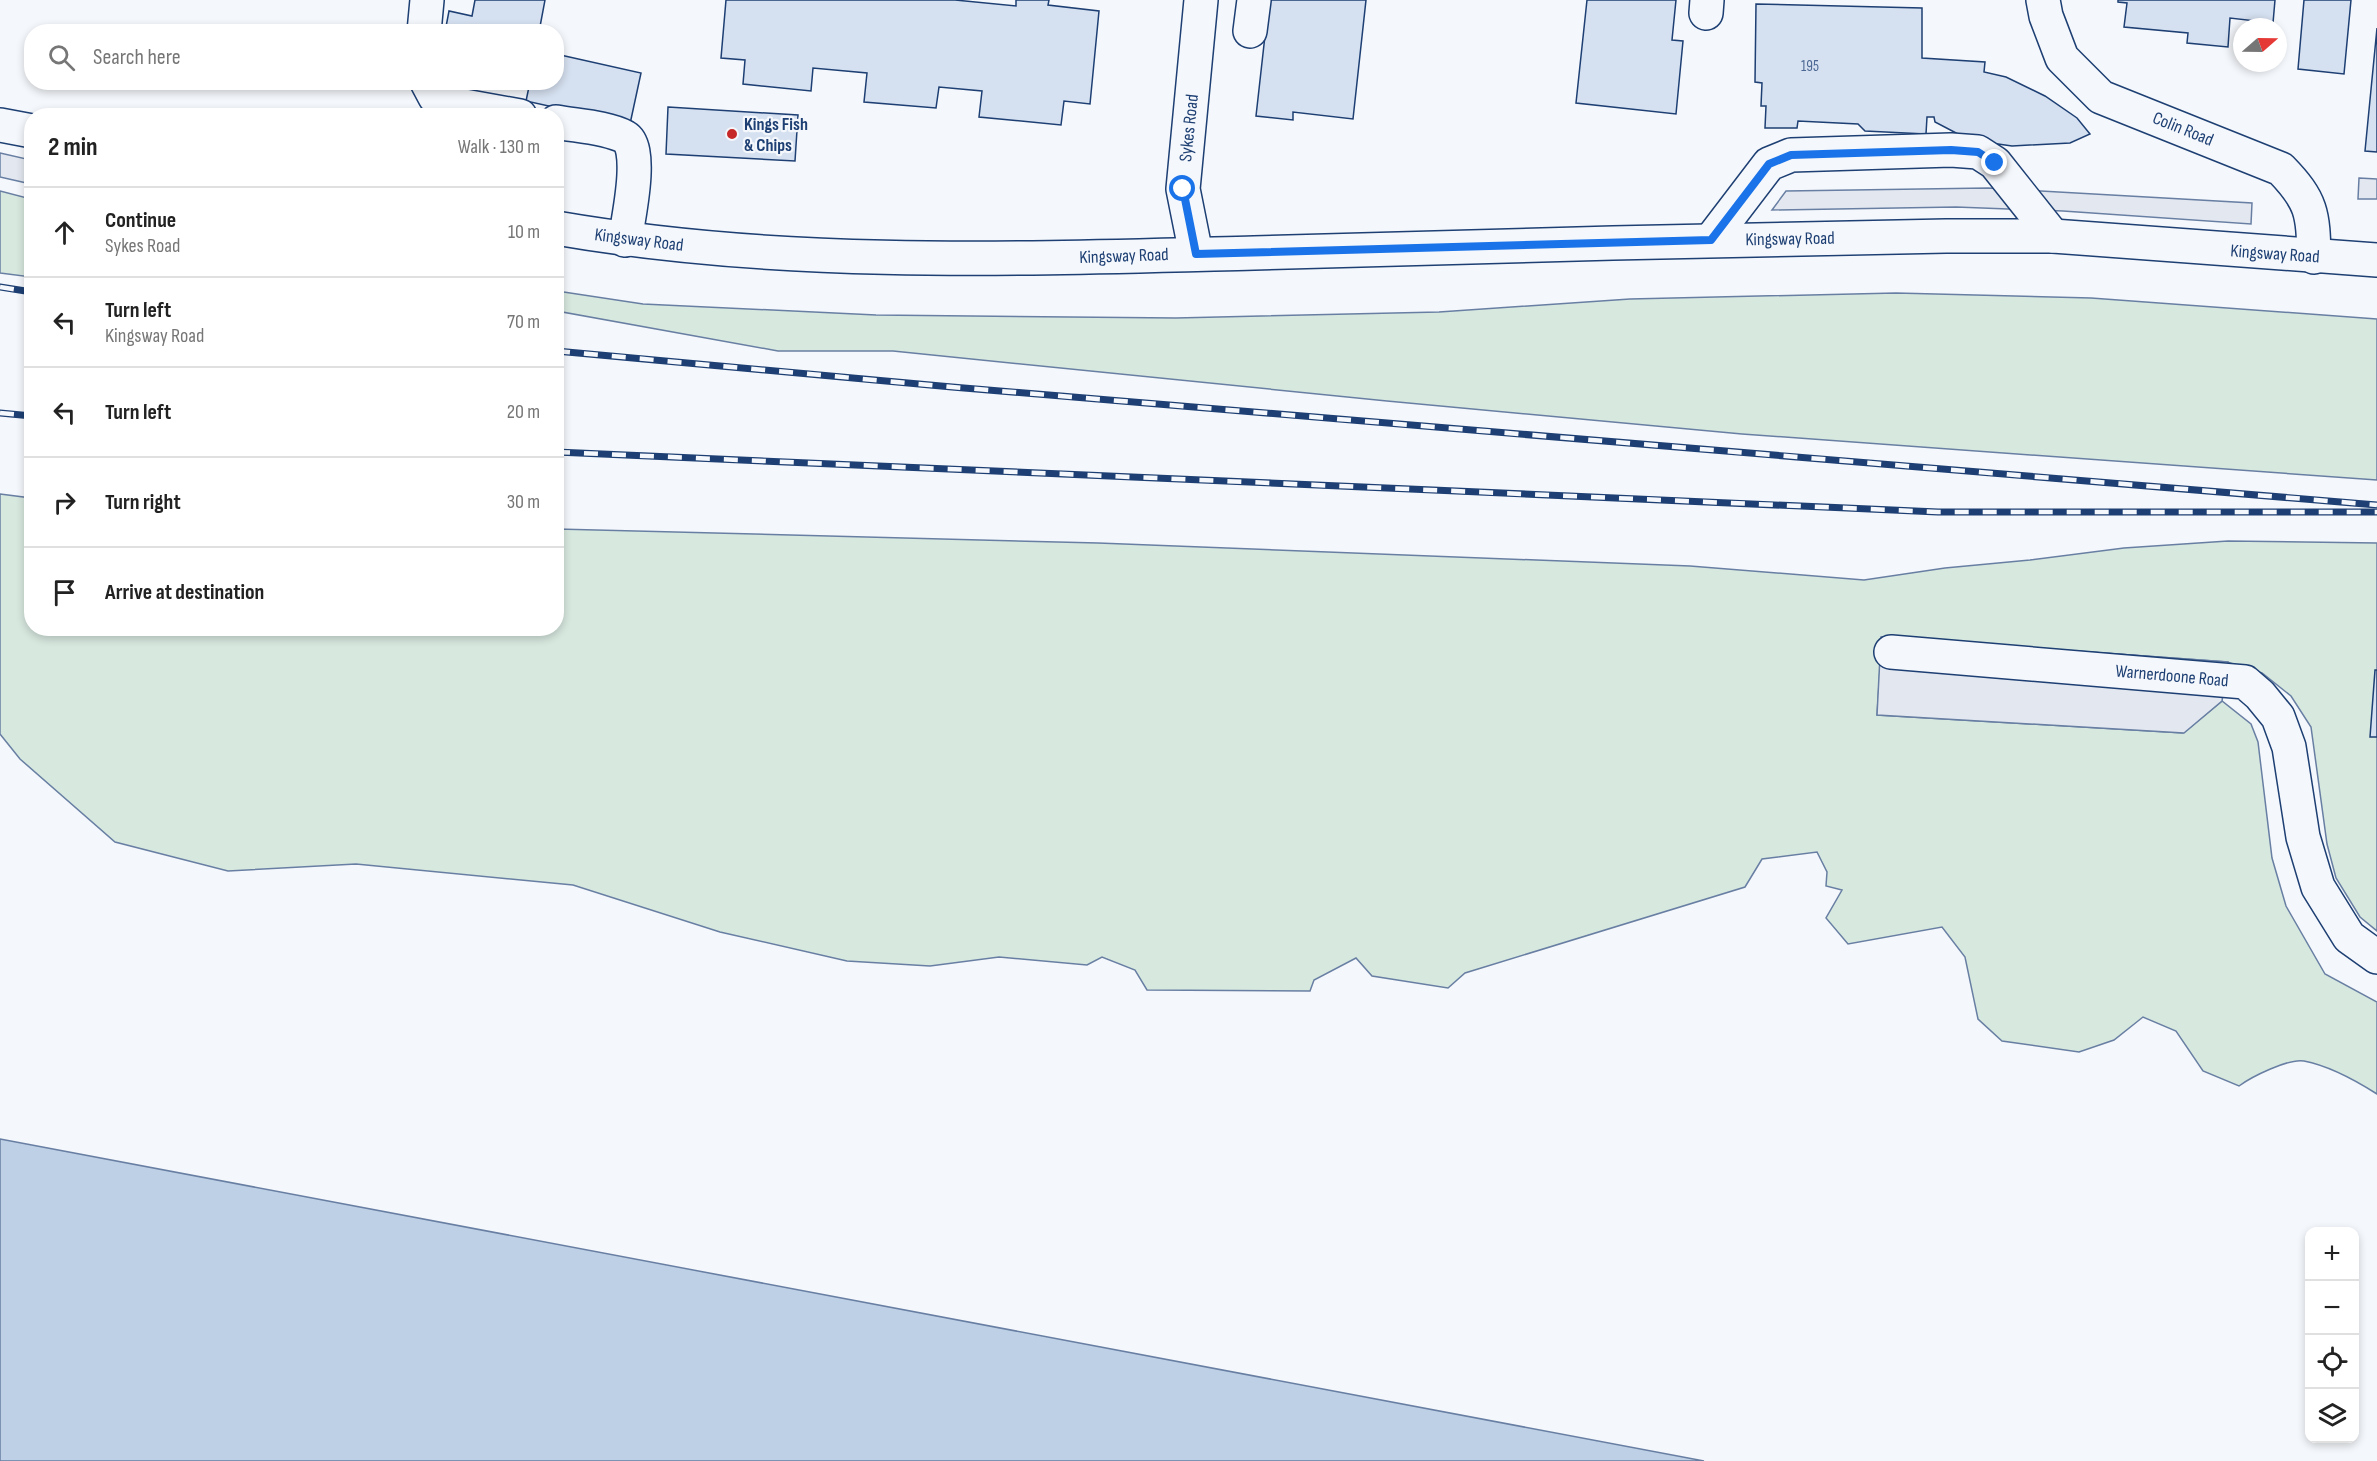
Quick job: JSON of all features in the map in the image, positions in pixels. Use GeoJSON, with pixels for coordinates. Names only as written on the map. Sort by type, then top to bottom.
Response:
{"type":"FeatureCollection","features":[{"type":"Feature","properties":{"kind":"main road"},"geometry":{"type":"LineString","coordinates":[[425,24],[427,0]]}},
{"type":"Feature","properties":{"kind":"main road","name":"Sykes Road"},"geometry":{"type":"LineString","coordinates":[[1196,254],[1183,189],[1201,0]]}},
{"type":"Feature","properties":{"kind":"main road","name":"Colin Road"},"geometry":{"type":"LineString","coordinates":[[2043,0],[2046,16],[2062,58],[2102,97],[2281,169],[2302,191],[2313,219],[2314,257]]}},
{"type":"Feature","properties":{"kind":"main road"},"geometry":{"type":"LineString","coordinates":[[431,90],[435,97],[453,104],[475,108]]}},
{"type":"Feature","properties":{"kind":"main road"},"geometry":{"type":"LineString","coordinates":[[564,124],[614,133],[627,138],[631,144],[635,163],[625,240]]}},
{"type":"Feature","properties":{"kind":"main road"},"geometry":{"type":"LineString","coordinates":[[0,125],[24,130]]}},
{"type":"Feature","properties":{"kind":"main road"},"geometry":{"type":"LineString","coordinates":[[1711,240],[1769,164],[1791,155],[1951,150],[1978,152],[1995,163],[2053,237]]}},
{"type":"Feature","properties":{"kind":"main road","name":"Kingsway Road"},"geometry":{"type":"LineString","coordinates":[[564,229],[625,240],[785,254],[899,260],[1946,236],[2053,237],[2377,260]]}},
{"type":"Feature","properties":{"kind":"main road","name":"Warnerdoone Road"},"geometry":{"type":"LineString","coordinates":[[1892,652],[2245,682],[2260,694],[2278,717],[2289,747],[2303,837],[2318,887],[2349,938],[2377,957]]}},
{"type":"Feature","properties":{"kind":"shaded area"},"geometry":{"type":"Polygon","coordinates":[[[0,153],[24,158],[24,182],[0,177],[0,153]]]}},
{"type":"Feature","properties":{"kind":"shaded area"},"geometry":{"type":"Polygon","coordinates":[[[2359,178],[2377,179],[2377,199],[2358,199],[2359,178]]]}},
{"type":"Feature","properties":{"kind":"shaded area"},"geometry":{"type":"Polygon","coordinates":[[[1988,188],[2252,203],[2251,224],[2063,211],[1956,207],[1772,210],[1786,191],[1988,188]]]}},
{"type":"Feature","properties":{"kind":"shaded area"},"geometry":{"type":"Polygon","coordinates":[[[0,191],[24,197],[24,276],[0,273],[0,191]]]}},
{"type":"Feature","properties":{"kind":"shaded area"},"geometry":{"type":"Polygon","coordinates":[[[564,292],[643,304],[876,315],[1176,318],[1439,312],[1630,299],[1896,293],[2091,298],[2377,319],[2377,480],[1742,434],[893,351],[778,351],[564,312],[564,292]]]}},
{"type":"Feature","properties":{"kind":"shaded area"},"geometry":{"type":"Polygon","coordinates":[[[0,494],[24,497],[24,636],[564,636],[564,529],[1098,543],[1690,566],[1864,580],[1945,568],[2124,548],[2228,541],[2377,543],[2377,931],[2360,917],[2336,878],[2327,844],[2311,727],[2291,696],[2262,673],[2227,662],[1882,637],[1877,715],[2183,733],[2222,701],[2251,724],[2258,742],[2272,858],[2286,906],[2325,974],[2377,1002],[2377,1094],[2342,1074],[2304,1061],[2280,1065],[2239,1086],[2203,1071],[2176,1031],[2143,1017],[2114,1040],[2079,1052],[2002,1041],[1978,1019],[1965,957],[1942,927],[1848,944],[1826,918],[1842,890],[1826,886],[1827,872],[1817,852],[1762,859],[1745,887],[1465,973],[1448,988],[1372,976],[1356,958],[1314,980],[1310,991],[1147,990],[1135,970],[1102,957],[1087,965],[999,957],[930,966],[847,961],[720,932],[573,885],[356,864],[228,871],[115,842],[20,759],[0,734],[0,494]]]}},
{"type":"Feature","properties":{"kind":"shaded area"},"geometry":{"type":"Polygon","coordinates":[[[1881,637],[2228,662],[2222,701],[2184,733],[1877,715],[1881,637]]]}},
{"type":"Feature","properties":{"kind":"water"},"geometry":{"type":"Polygon","coordinates":[[[0,1139],[1704,1461],[0,1461],[0,1139]]]}},
{"type":"Feature","properties":{"kind":"building"},"geometry":{"type":"Polygon","coordinates":[[[475,0],[545,0],[540,24],[447,24],[449,11],[472,16],[475,0]]]}},
{"type":"Feature","properties":{"kind":"building"},"geometry":{"type":"Polygon","coordinates":[[[726,0],[955,0],[1016,6],[1016,0],[1049,0],[1048,5],[1099,11],[1090,104],[1064,101],[1061,125],[979,117],[982,91],[939,87],[936,108],[864,102],[867,73],[813,68],[811,91],[743,84],[745,60],[721,58],[726,0]]]}},
{"type":"Feature","properties":{"kind":"building"},"geometry":{"type":"Polygon","coordinates":[[[1269,0],[1366,0],[1353,119],[1293,112],[1293,120],[1256,116],[1269,0]]]}},
{"type":"Feature","properties":{"kind":"building"},"geometry":{"type":"Polygon","coordinates":[[[1587,0],[1676,0],[1672,40],[1683,41],[1676,114],[1576,103],[1587,0]]]}},
{"type":"Feature","properties":{"kind":"building"},"geometry":{"type":"Polygon","coordinates":[[[2118,0],[2275,0],[2273,18],[2230,18],[2228,47],[2187,43],[2188,33],[2124,27],[2127,3],[2118,2],[2118,0]]]}},
{"type":"Feature","properties":{"kind":"building"},"geometry":{"type":"Polygon","coordinates":[[[2304,0],[2351,0],[2344,74],[2298,69],[2304,0]]]}},
{"type":"Feature","properties":{"kind":"building"},"geometry":{"type":"Polygon","coordinates":[[[1756,4],[1922,8],[1922,58],[1985,62],[1984,72],[2006,77],[2045,96],[2077,118],[2090,134],[2070,143],[2012,146],[1984,142],[1958,134],[1935,122],[1934,117],[1927,117],[1926,134],[1865,131],[1858,124],[1798,121],[1797,128],[1765,128],[1766,106],[1761,106],[1762,83],[1755,82],[1756,4]]]}},
{"type":"Feature","properties":{"kind":"building"},"geometry":{"type":"Polygon","coordinates":[[[2377,28],[2377,152],[2365,151],[2377,28]]]}},
{"type":"Feature","properties":{"kind":"building"},"geometry":{"type":"Polygon","coordinates":[[[564,56],[641,73],[630,124],[526,101],[528,90],[564,90],[564,56]]]}},
{"type":"Feature","properties":{"kind":"building","name":"Kings Fish & Chips"},"geometry":{"type":"Polygon","coordinates":[[[668,107],[798,115],[795,161],[666,154],[668,107]]]}},
{"type":"Feature","properties":{"kind":"building"},"geometry":{"type":"Polygon","coordinates":[[[2375,670],[2377,670],[2377,737],[2370,737],[2375,670]]]}},
{"type":"Feature","properties":{"kind":"railway"},"geometry":{"type":"LineString","coordinates":[[0,287],[24,291]]}},
{"type":"Feature","properties":{"kind":"railway"},"geometry":{"type":"LineString","coordinates":[[564,352],[952,387],[2377,505]]}},
{"type":"Feature","properties":{"kind":"railway"},"geometry":{"type":"LineString","coordinates":[[0,413],[24,415]]}},
{"type":"Feature","properties":{"kind":"railway"},"geometry":{"type":"LineString","coordinates":[[564,452],[1938,512],[2377,512]]}},
{"type":"Feature","properties":{"kind":"place","name":"Kings Fish & Chips"},"geometry":{"type":"Point","coordinates":[732,134]}},
{"type":"Feature","properties":{"kind":"route"},"geometry":{"type":"LineString","coordinates":[[1183,189],[1196,254],[1711,240],[1769,164],[1791,155],[1817,152],[1951,150],[1978,152],[1995,163]]}}]}
